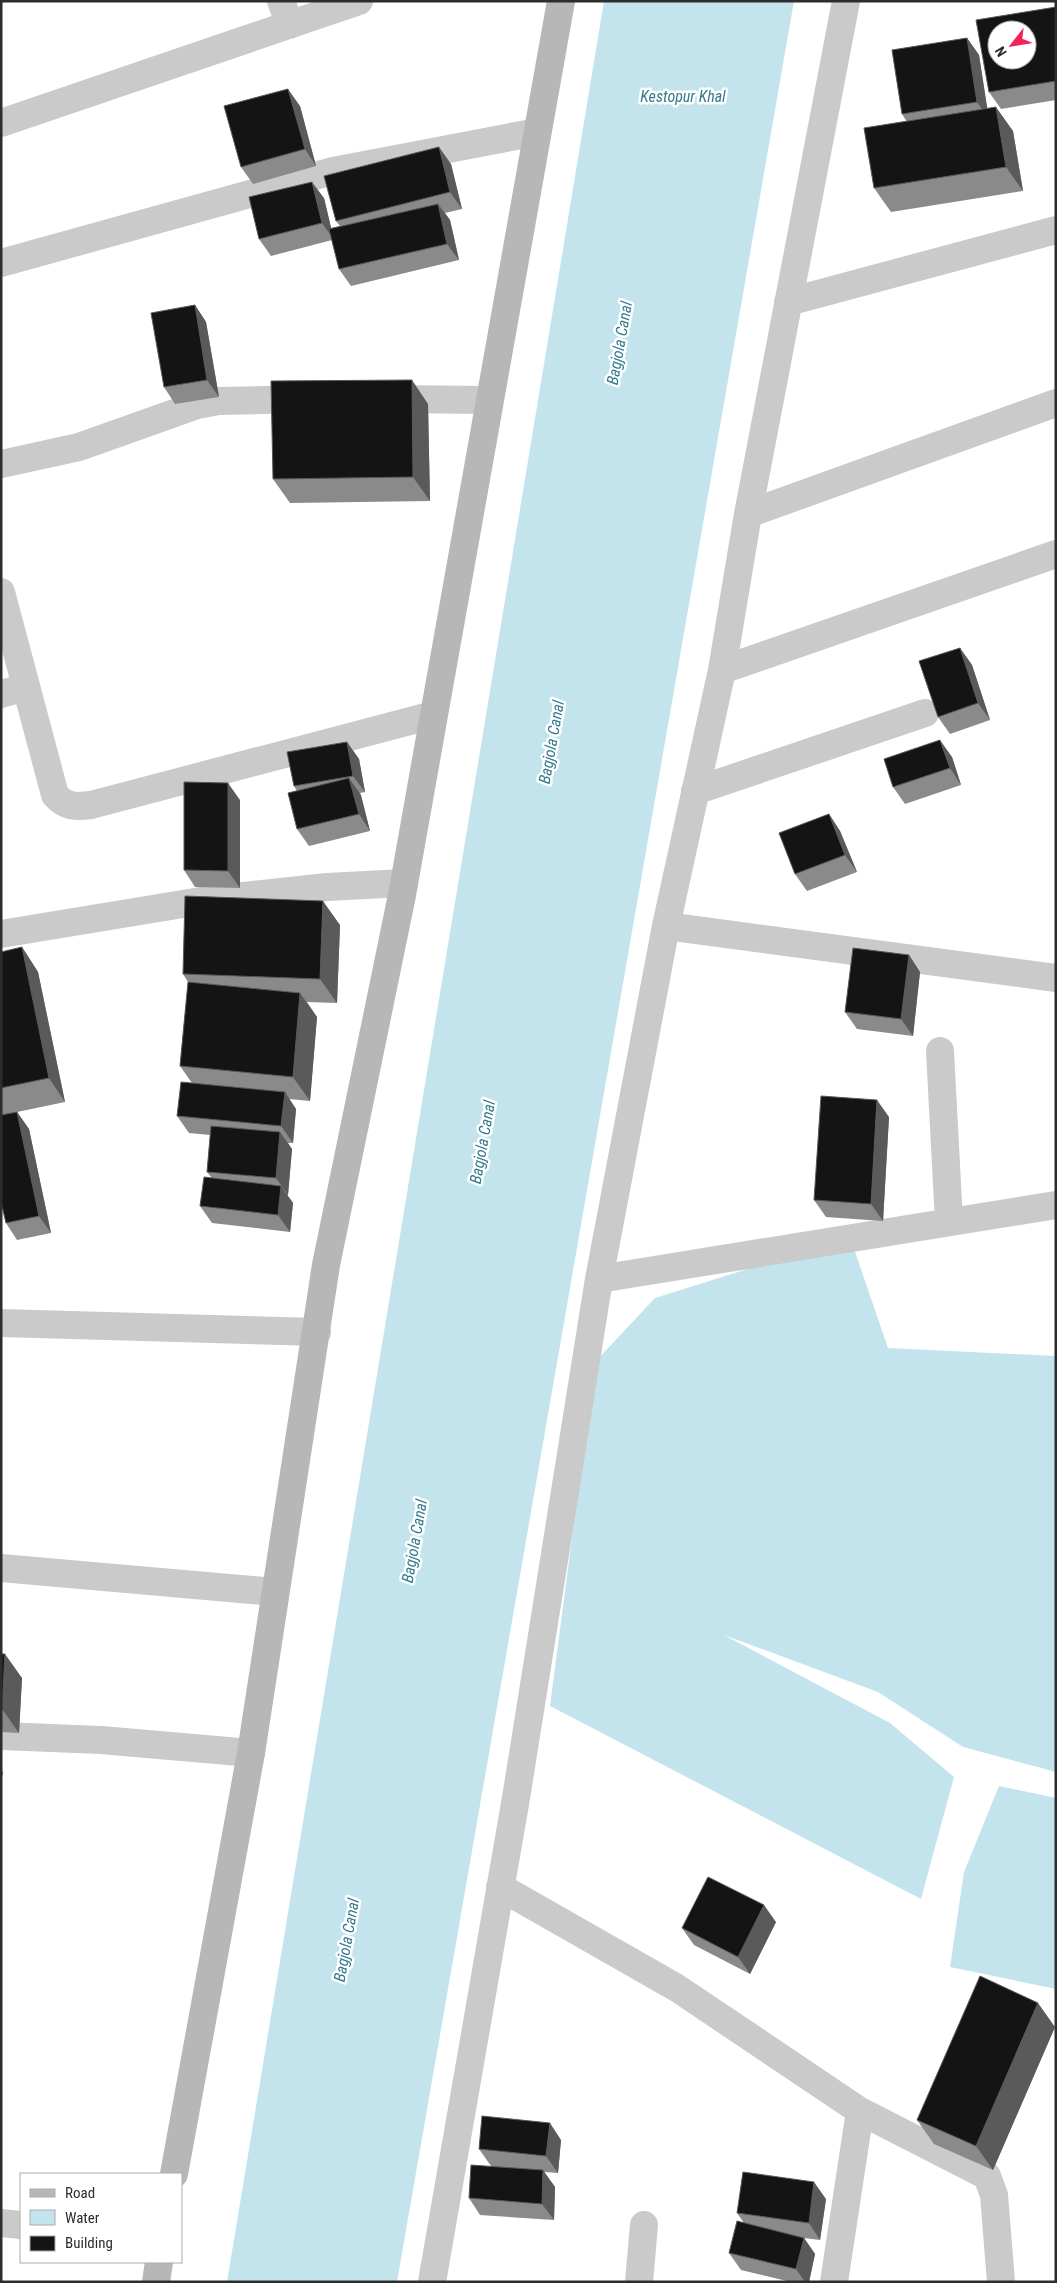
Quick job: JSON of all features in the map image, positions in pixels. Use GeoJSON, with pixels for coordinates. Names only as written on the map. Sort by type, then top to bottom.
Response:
{"type":"FeatureCollection","features":[{"type":"Feature","properties":{"kind":"street"},"geometry":{"type":"LineString","coordinates":[[1,123],[285,13],[360,1]]}},
{"type":"Feature","properties":{"kind":"street"},"geometry":{"type":"LineString","coordinates":[[174,2173],[251,1754],[326,1265],[404,883],[561,1]]}},
{"type":"Feature","properties":{"kind":"street"},"geometry":{"type":"LineString","coordinates":[[432,2282],[516,1798],[599,1279],[666,926],[722,670],[748,514],[846,1]]}},
{"type":"Feature","properties":{"kind":"street"},"geometry":{"type":"LineString","coordinates":[[1,264],[333,171],[537,132]]}},
{"type":"Feature","properties":{"kind":"street"},"geometry":{"type":"LineString","coordinates":[[788,302],[1056,230]]}},
{"type":"Feature","properties":{"kind":"street"},"geometry":{"type":"LineString","coordinates":[[1,464],[79,447],[197,405],[219,400],[328,399]]}},
{"type":"Feature","properties":{"kind":"street"},"geometry":{"type":"LineString","coordinates":[[365,399],[489,400]]}},
{"type":"Feature","properties":{"kind":"street"},"geometry":{"type":"LineString","coordinates":[[748,514],[1056,403]]}},
{"type":"Feature","properties":{"kind":"street"},"geometry":{"type":"LineString","coordinates":[[722,670],[1056,554]]}},
{"type":"Feature","properties":{"kind":"street"},"geometry":{"type":"LineString","coordinates":[[1,592],[14,690],[55,794],[62,802],[72,807],[91,805],[433,714]]}},
{"type":"Feature","properties":{"kind":"street"},"geometry":{"type":"LineString","coordinates":[[695,791],[925,713]]}},
{"type":"Feature","properties":{"kind":"street"},"geometry":{"type":"LineString","coordinates":[[1,934],[207,900],[327,887],[404,883]]}},
{"type":"Feature","properties":{"kind":"street"},"geometry":{"type":"LineString","coordinates":[[666,926],[1056,978]]}},
{"type":"Feature","properties":{"kind":"street"},"geometry":{"type":"LineString","coordinates":[[940,1051],[948,1222]]}},
{"type":"Feature","properties":{"kind":"street"},"geometry":{"type":"LineString","coordinates":[[599,1279],[1056,1205]]}},
{"type":"Feature","properties":{"kind":"street"},"geometry":{"type":"LineString","coordinates":[[1,1323],[316,1332]]}},
{"type":"Feature","properties":{"kind":"street"},"geometry":{"type":"LineString","coordinates":[[1,1568],[275,1592]]}},
{"type":"Feature","properties":{"kind":"street"},"geometry":{"type":"LineString","coordinates":[[1,1736],[101,1740],[251,1754]]}},
{"type":"Feature","properties":{"kind":"street"},"geometry":{"type":"LineString","coordinates":[[500,1887],[677,1988],[860,2111],[987,2176],[994,2195],[1001,2282]]}},
{"type":"Feature","properties":{"kind":"street"},"geometry":{"type":"LineString","coordinates":[[834,2282],[860,2111]]}},
{"type":"Feature","properties":{"kind":"street"},"geometry":{"type":"LineString","coordinates":[[1,2223],[20,2225]]}},
{"type":"Feature","properties":{"kind":"street"},"geometry":{"type":"LineString","coordinates":[[639,2282],[644,2225]]}},
{"type":"Feature","properties":{"kind":"street"},"geometry":{"type":"LineString","coordinates":[[156,2282],[160,2263]]}},
{"type":"Feature","properties":{"kind":"water","name":"Kestopur Khal"},"geometry":{"type":"Polygon","coordinates":[[[604,1],[794,1],[397,2282],[227,2282],[604,1]]]}},
{"type":"Feature","properties":{"kind":"water"},"geometry":{"type":"Polygon","coordinates":[[[850,1237],[888,1348],[1056,1356],[1056,1772],[963,1747],[878,1692],[724,1635],[890,1723],[954,1777],[921,1899],[550,1706],[595,1362],[655,1298],[850,1237]]]}},
{"type":"Feature","properties":{"kind":"water"},"geometry":{"type":"Polygon","coordinates":[[[999,1786],[1056,1798],[1056,1989],[950,1967],[964,1872],[999,1786]]]}},
{"type":"Feature","properties":{"kind":"building"},"geometry":{"type":"Polygon","coordinates":[[[1056,7],[1056,81],[989,92],[976,20],[1056,7]]]}},
{"type":"Feature","properties":{"kind":"building"},"geometry":{"type":"Polygon","coordinates":[[[967,38],[977,102],[902,114],[892,50],[967,38]]]}},
{"type":"Feature","properties":{"kind":"building"},"geometry":{"type":"Polygon","coordinates":[[[288,89],[305,149],[241,167],[224,106],[288,89]]]}},
{"type":"Feature","properties":{"kind":"building"},"geometry":{"type":"Polygon","coordinates":[[[996,107],[1006,167],[874,188],[864,128],[996,107]]]}},
{"type":"Feature","properties":{"kind":"building"},"geometry":{"type":"Polygon","coordinates":[[[439,147],[450,192],[336,221],[324,176],[439,147]]]}},
{"type":"Feature","properties":{"kind":"building"},"geometry":{"type":"Polygon","coordinates":[[[312,182],[322,223],[259,239],[249,197],[312,182]]]}},
{"type":"Feature","properties":{"kind":"building"},"geometry":{"type":"Polygon","coordinates":[[[438,204],[447,244],[339,269],[329,229],[438,204]]]}},
{"type":"Feature","properties":{"kind":"building"},"geometry":{"type":"Polygon","coordinates":[[[195,305],[207,380],[164,387],[151,313],[195,305]]]}},
{"type":"Feature","properties":{"kind":"building"},"geometry":{"type":"Polygon","coordinates":[[[412,380],[413,477],[273,479],[271,381],[412,380]]]}},
{"type":"Feature","properties":{"kind":"building"},"geometry":{"type":"Polygon","coordinates":[[[960,648],[978,703],[938,717],[919,661],[960,648]]]}},
{"type":"Feature","properties":{"kind":"building"},"geometry":{"type":"Polygon","coordinates":[[[940,740],[950,768],[893,787],[884,759],[940,740]]]}},
{"type":"Feature","properties":{"kind":"building"},"geometry":{"type":"Polygon","coordinates":[[[347,742],[353,776],[294,786],[287,752],[347,742]]]}},
{"type":"Feature","properties":{"kind":"building"},"geometry":{"type":"Polygon","coordinates":[[[349,778],[359,814],[297,829],[288,793],[349,778]]]}},
{"type":"Feature","properties":{"kind":"building"},"geometry":{"type":"Polygon","coordinates":[[[184,782],[228,783],[228,871],[184,870],[184,782]]]}},
{"type":"Feature","properties":{"kind":"building"},"geometry":{"type":"Polygon","coordinates":[[[829,814],[845,855],[795,874],[779,833],[829,814]]]}},
{"type":"Feature","properties":{"kind":"building"},"geometry":{"type":"Polygon","coordinates":[[[185,896],[323,901],[320,979],[183,974],[185,896]]]}},
{"type":"Feature","properties":{"kind":"building"},"geometry":{"type":"Polygon","coordinates":[[[22,947],[49,1078],[1,1088],[1,952],[22,947]]]}},
{"type":"Feature","properties":{"kind":"building"},"geometry":{"type":"Polygon","coordinates":[[[853,948],[909,955],[901,1019],[845,1012],[853,948]]]}},
{"type":"Feature","properties":{"kind":"building"},"geometry":{"type":"Polygon","coordinates":[[[188,982],[300,993],[293,1077],[180,1066],[188,982]]]}},
{"type":"Feature","properties":{"kind":"building"},"geometry":{"type":"Polygon","coordinates":[[[181,1082],[285,1092],[281,1126],[177,1116],[181,1082]]]}},
{"type":"Feature","properties":{"kind":"building"},"geometry":{"type":"Polygon","coordinates":[[[821,1096],[877,1100],[871,1204],[814,1200],[821,1096]]]}},
{"type":"Feature","properties":{"kind":"building"},"geometry":{"type":"Polygon","coordinates":[[[17,1112],[39,1216],[6,1223],[1,1202],[1,1115],[17,1112]]]}},
{"type":"Feature","properties":{"kind":"building"},"geometry":{"type":"Polygon","coordinates":[[[211,1126],[280,1132],[276,1178],[207,1172],[211,1126]]]}},
{"type":"Feature","properties":{"kind":"building"},"geometry":{"type":"Polygon","coordinates":[[[204,1177],[281,1186],[278,1215],[200,1206],[204,1177]]]}},
{"type":"Feature","properties":{"kind":"building"},"geometry":{"type":"Polygon","coordinates":[[[1,1654],[5,1654],[2,1709],[1,1709],[1,1654]]]}},
{"type":"Feature","properties":{"kind":"building"},"geometry":{"type":"Polygon","coordinates":[[[708,1877],[764,1905],[738,1957],[682,1928],[708,1877]]]}},
{"type":"Feature","properties":{"kind":"building"},"geometry":{"type":"Polygon","coordinates":[[[980,1976],[1038,2003],[976,2146],[917,2120],[980,1976]]]}},
{"type":"Feature","properties":{"kind":"building"},"geometry":{"type":"Polygon","coordinates":[[[482,2116],[550,2123],[546,2156],[479,2149],[482,2116]]]}},
{"type":"Feature","properties":{"kind":"building"},"geometry":{"type":"Polygon","coordinates":[[[471,2165],[543,2170],[542,2204],[469,2198],[471,2165]]]}},
{"type":"Feature","properties":{"kind":"building"},"geometry":{"type":"Polygon","coordinates":[[[743,2172],[814,2182],[809,2223],[737,2213],[743,2172]]]}},
{"type":"Feature","properties":{"kind":"building"},"geometry":{"type":"Polygon","coordinates":[[[737,2221],[804,2238],[796,2269],[729,2253],[737,2221]]]}},
{"type":"Feature","properties":{"kind":"water label","name":"Bagjola Canal"},"geometry":{"type":"Point","coordinates":[619,343]}},
{"type":"Feature","properties":{"kind":"water label","name":"Bagjola Canal"},"geometry":{"type":"Point","coordinates":[551,742]}},
{"type":"Feature","properties":{"kind":"water label","name":"Bagjola Canal"},"geometry":{"type":"Point","coordinates":[482,1142]}},
{"type":"Feature","properties":{"kind":"water label","name":"Bagjola Canal"},"geometry":{"type":"Point","coordinates":[414,1541]}},
{"type":"Feature","properties":{"kind":"water label","name":"Bagjola Canal"},"geometry":{"type":"Point","coordinates":[346,1940]}}]}
